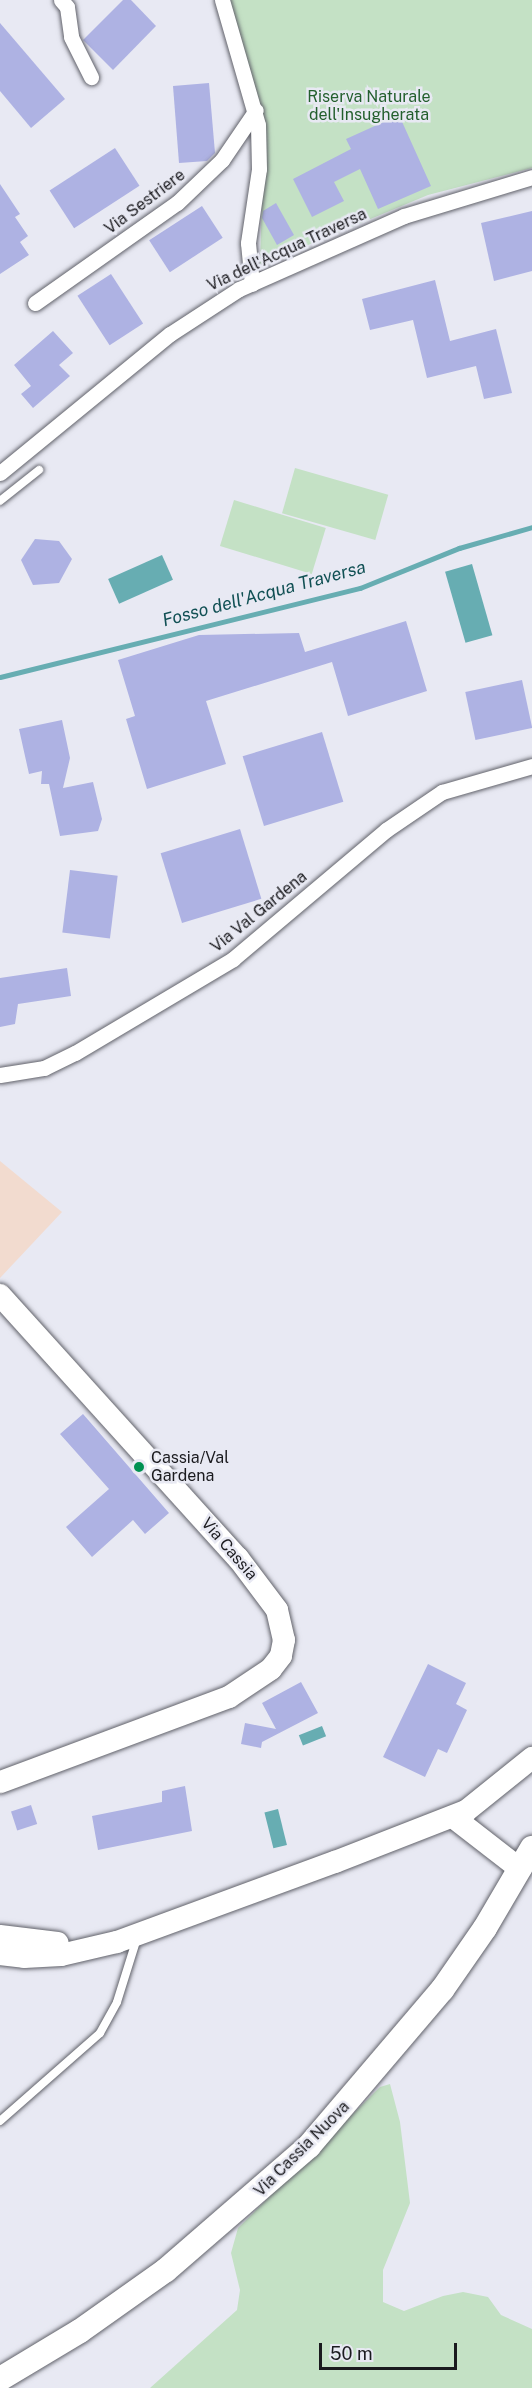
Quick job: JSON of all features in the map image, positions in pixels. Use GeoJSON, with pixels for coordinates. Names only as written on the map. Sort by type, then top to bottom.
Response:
{"type":"FeatureCollection","features":[{"type":"Feature","properties":{"kind":"main road","name":"Via Cassia Nuova"},"geometry":{"type":"LineString","coordinates":[[0,2379],[138,2292],[222,2226],[301,2153],[442,1990],[526,1858]]}},
{"type":"Feature","properties":{"kind":"street"},"geometry":{"type":"LineString","coordinates":[[62,0],[67,7],[71,37],[91,77]]}},
{"type":"Feature","properties":{"kind":"street"},"geometry":{"type":"LineString","coordinates":[[222,0],[256,110],[260,154],[248,243],[252,284]]}},
{"type":"Feature","properties":{"kind":"street","name":"Via Sestriere"},"geometry":{"type":"LineString","coordinates":[[35,303],[177,203],[222,160],[256,110]]}},
{"type":"Feature","properties":{"kind":"street","name":"Via dell'Acqua Traversa"},"geometry":{"type":"LineString","coordinates":[[0,473],[170,334],[252,284],[404,216],[532,177]]}},
{"type":"Feature","properties":{"kind":"street","name":"Via Val Gardena"},"geometry":{"type":"LineString","coordinates":[[0,1076],[44,1068],[75,1053],[233,959],[386,830],[442,792],[532,766]]}},
{"type":"Feature","properties":{"kind":"street","name":"Via Cassia"},"geometry":{"type":"LineString","coordinates":[[0,1295],[238,1558],[272,1602],[282,1626],[281,1656],[251,1686],[206,1708],[0,1782]]}},
{"type":"Feature","properties":{"kind":"street","name":"Via Cassia"},"geometry":{"type":"LineString","coordinates":[[0,1768],[88,1749]]}},
{"type":"Feature","properties":{"kind":"street"},"geometry":{"type":"LineString","coordinates":[[0,1954],[24,1958],[62,1955],[117,1942],[453,1817],[491,1794],[532,1758]]}},
{"type":"Feature","properties":{"kind":"street"},"geometry":{"type":"LineString","coordinates":[[453,1817],[526,1858]]}},
{"type":"Feature","properties":{"kind":"street"},"geometry":{"type":"LineString","coordinates":[[0,1936],[35,1943],[117,1942]]}},
{"type":"Feature","properties":{"kind":"lane"},"geometry":{"type":"LineString","coordinates":[[0,501],[39,470]]}},
{"type":"Feature","properties":{"kind":"lane"},"geometry":{"type":"LineString","coordinates":[[0,2121],[100,2033],[117,2002],[138,1933]]}},
{"type":"Feature","properties":{"kind":"shaded area"},"geometry":{"type":"Polygon","coordinates":[[[0,1161],[62,1212],[0,1278],[0,1161]]]}},
{"type":"Feature","properties":{"kind":"green space","name":"Riserva Naturale dell'Insugherata"},"geometry":{"type":"Polygon","coordinates":[[[228,0],[532,0],[532,168],[428,195],[260,265],[264,125],[228,0]]]}},
{"type":"Feature","properties":{"kind":"green space"},"geometry":{"type":"Polygon","coordinates":[[[295,468],[388,495],[375,540],[282,513],[295,468]]]}},
{"type":"Feature","properties":{"kind":"green space"},"geometry":{"type":"Polygon","coordinates":[[[234,500],[326,528],[312,574],[220,546],[234,500]]]}},
{"type":"Feature","properties":{"kind":"green space"},"geometry":{"type":"Polygon","coordinates":[[[390,2084],[400,2122],[410,2203],[383,2270],[383,2302],[404,2311],[443,2296],[463,2292],[488,2297],[501,2315],[532,2329],[532,2388],[150,2388],[237,2310],[240,2290],[231,2253],[238,2228],[380,2087],[390,2084]]]}},
{"type":"Feature","properties":{"kind":"water"},"geometry":{"type":"Polygon","coordinates":[[[162,555],[173,580],[119,604],[108,579],[162,555]]]}},
{"type":"Feature","properties":{"kind":"water"},"geometry":{"type":"Polygon","coordinates":[[[472,564],[492,635],[465,643],[445,572],[472,564]]]}},
{"type":"Feature","properties":{"kind":"water"},"geometry":{"type":"Polygon","coordinates":[[[322,1726],[326,1736],[303,1746],[299,1735],[322,1726]]]}},
{"type":"Feature","properties":{"kind":"water"},"geometry":{"type":"Polygon","coordinates":[[[278,1809],[287,1845],[273,1848],[264,1812],[278,1809]]]}},
{"type":"Feature","properties":{"kind":"building"},"geometry":{"type":"Polygon","coordinates":[[[123,0],[131,0],[156,26],[113,70],[83,40],[123,0]]]}},
{"type":"Feature","properties":{"kind":"building"},"geometry":{"type":"Polygon","coordinates":[[[0,23],[65,99],[31,128],[0,91],[0,23]]]}},
{"type":"Feature","properties":{"kind":"building"},"geometry":{"type":"Polygon","coordinates":[[[209,83],[215,153],[207,161],[179,163],[173,86],[209,83]]]}},
{"type":"Feature","properties":{"kind":"building"},"geometry":{"type":"Polygon","coordinates":[[[399,115],[431,186],[378,209],[360,169],[334,182],[344,201],[312,217],[293,179],[351,149],[346,139],[399,115]]]}},
{"type":"Feature","properties":{"kind":"building"},"geometry":{"type":"Polygon","coordinates":[[[115,148],[140,186],[74,228],[50,190],[115,148]]]}},
{"type":"Feature","properties":{"kind":"building"},"geometry":{"type":"Polygon","coordinates":[[[0,184],[20,214],[15,217],[28,236],[20,242],[29,255],[0,274],[0,184]]]}},
{"type":"Feature","properties":{"kind":"building"},"geometry":{"type":"Polygon","coordinates":[[[276,203],[294,235],[277,245],[262,218],[263,211],[276,203]]]}},
{"type":"Feature","properties":{"kind":"building"},"geometry":{"type":"Polygon","coordinates":[[[202,206],[223,238],[170,272],[149,240],[202,206]]]}},
{"type":"Feature","properties":{"kind":"building"},"geometry":{"type":"Polygon","coordinates":[[[532,211],[532,271],[494,281],[481,223],[532,211]]]}},
{"type":"Feature","properties":{"kind":"building"},"geometry":{"type":"Polygon","coordinates":[[[111,274],[143,323],[110,345],[77,296],[111,274]]]}},
{"type":"Feature","properties":{"kind":"building"},"geometry":{"type":"Polygon","coordinates":[[[435,280],[450,341],[496,329],[512,393],[484,399],[476,366],[427,378],[413,320],[370,330],[362,299],[435,280]]]}},
{"type":"Feature","properties":{"kind":"building"},"geometry":{"type":"Polygon","coordinates":[[[53,331],[73,353],[59,365],[70,376],[33,408],[21,394],[31,386],[14,365],[53,331]]]}},
{"type":"Feature","properties":{"kind":"building"},"geometry":{"type":"Polygon","coordinates":[[[35,539],[59,541],[72,559],[59,583],[33,585],[21,560],[35,539]]]}},
{"type":"Feature","properties":{"kind":"building"},"geometry":{"type":"Polygon","coordinates":[[[406,621],[427,691],[348,716],[332,662],[206,701],[226,764],[147,789],[126,719],[135,716],[118,660],[199,635],[299,633],[305,652],[406,621]]]}},
{"type":"Feature","properties":{"kind":"building"},"geometry":{"type":"Polygon","coordinates":[[[522,680],[532,728],[475,740],[465,692],[522,680]]]}},
{"type":"Feature","properties":{"kind":"building"},"geometry":{"type":"Polygon","coordinates":[[[62,720],[70,758],[63,788],[93,782],[102,819],[98,831],[60,836],[49,784],[41,784],[42,771],[29,774],[19,729],[62,720]]]}},
{"type":"Feature","properties":{"kind":"building"},"geometry":{"type":"Polygon","coordinates":[[[322,732],[343,802],[264,826],[243,756],[322,732]]]}},
{"type":"Feature","properties":{"kind":"building"},"geometry":{"type":"Polygon","coordinates":[[[240,829],[261,899],[182,923],[161,853],[240,829]]]}},
{"type":"Feature","properties":{"kind":"building"},"geometry":{"type":"Polygon","coordinates":[[[70,870],[118,876],[110,938],[62,933],[70,870]]]}},
{"type":"Feature","properties":{"kind":"building"},"geometry":{"type":"Polygon","coordinates":[[[67,968],[71,996],[18,1004],[15,1024],[0,1027],[0,978],[67,968]]]}},
{"type":"Feature","properties":{"kind":"building"},"geometry":{"type":"Polygon","coordinates":[[[83,1414],[169,1513],[145,1534],[133,1520],[92,1557],[66,1527],[109,1489],[60,1434],[83,1414]]]}},
{"type":"Feature","properties":{"kind":"building"},"geometry":{"type":"Polygon","coordinates":[[[428,1664],[466,1683],[456,1704],[467,1710],[447,1753],[438,1749],[425,1777],[383,1757],[428,1664]]]}},
{"type":"Feature","properties":{"kind":"building"},"geometry":{"type":"Polygon","coordinates":[[[301,1682],[318,1713],[262,1742],[261,1748],[241,1744],[245,1723],[276,1729],[262,1703],[301,1682]]]}},
{"type":"Feature","properties":{"kind":"building"},"geometry":{"type":"Polygon","coordinates":[[[185,1786],[192,1831],[98,1850],[92,1816],[162,1802],[162,1791],[185,1786]]]}},
{"type":"Feature","properties":{"kind":"building"},"geometry":{"type":"Polygon","coordinates":[[[31,1805],[37,1824],[17,1831],[11,1811],[31,1805]]]}},
{"type":"Feature","properties":{"kind":"waterway","name":"Fosso dell'Acqua Traversa"},"geometry":{"type":"LineString","coordinates":[[0,677],[360,588],[459,548],[532,527]]}},
{"type":"Feature","properties":{"kind":"place","name":"Cassia/Val Gardena"},"geometry":{"type":"Point","coordinates":[139,1467]}}]}
